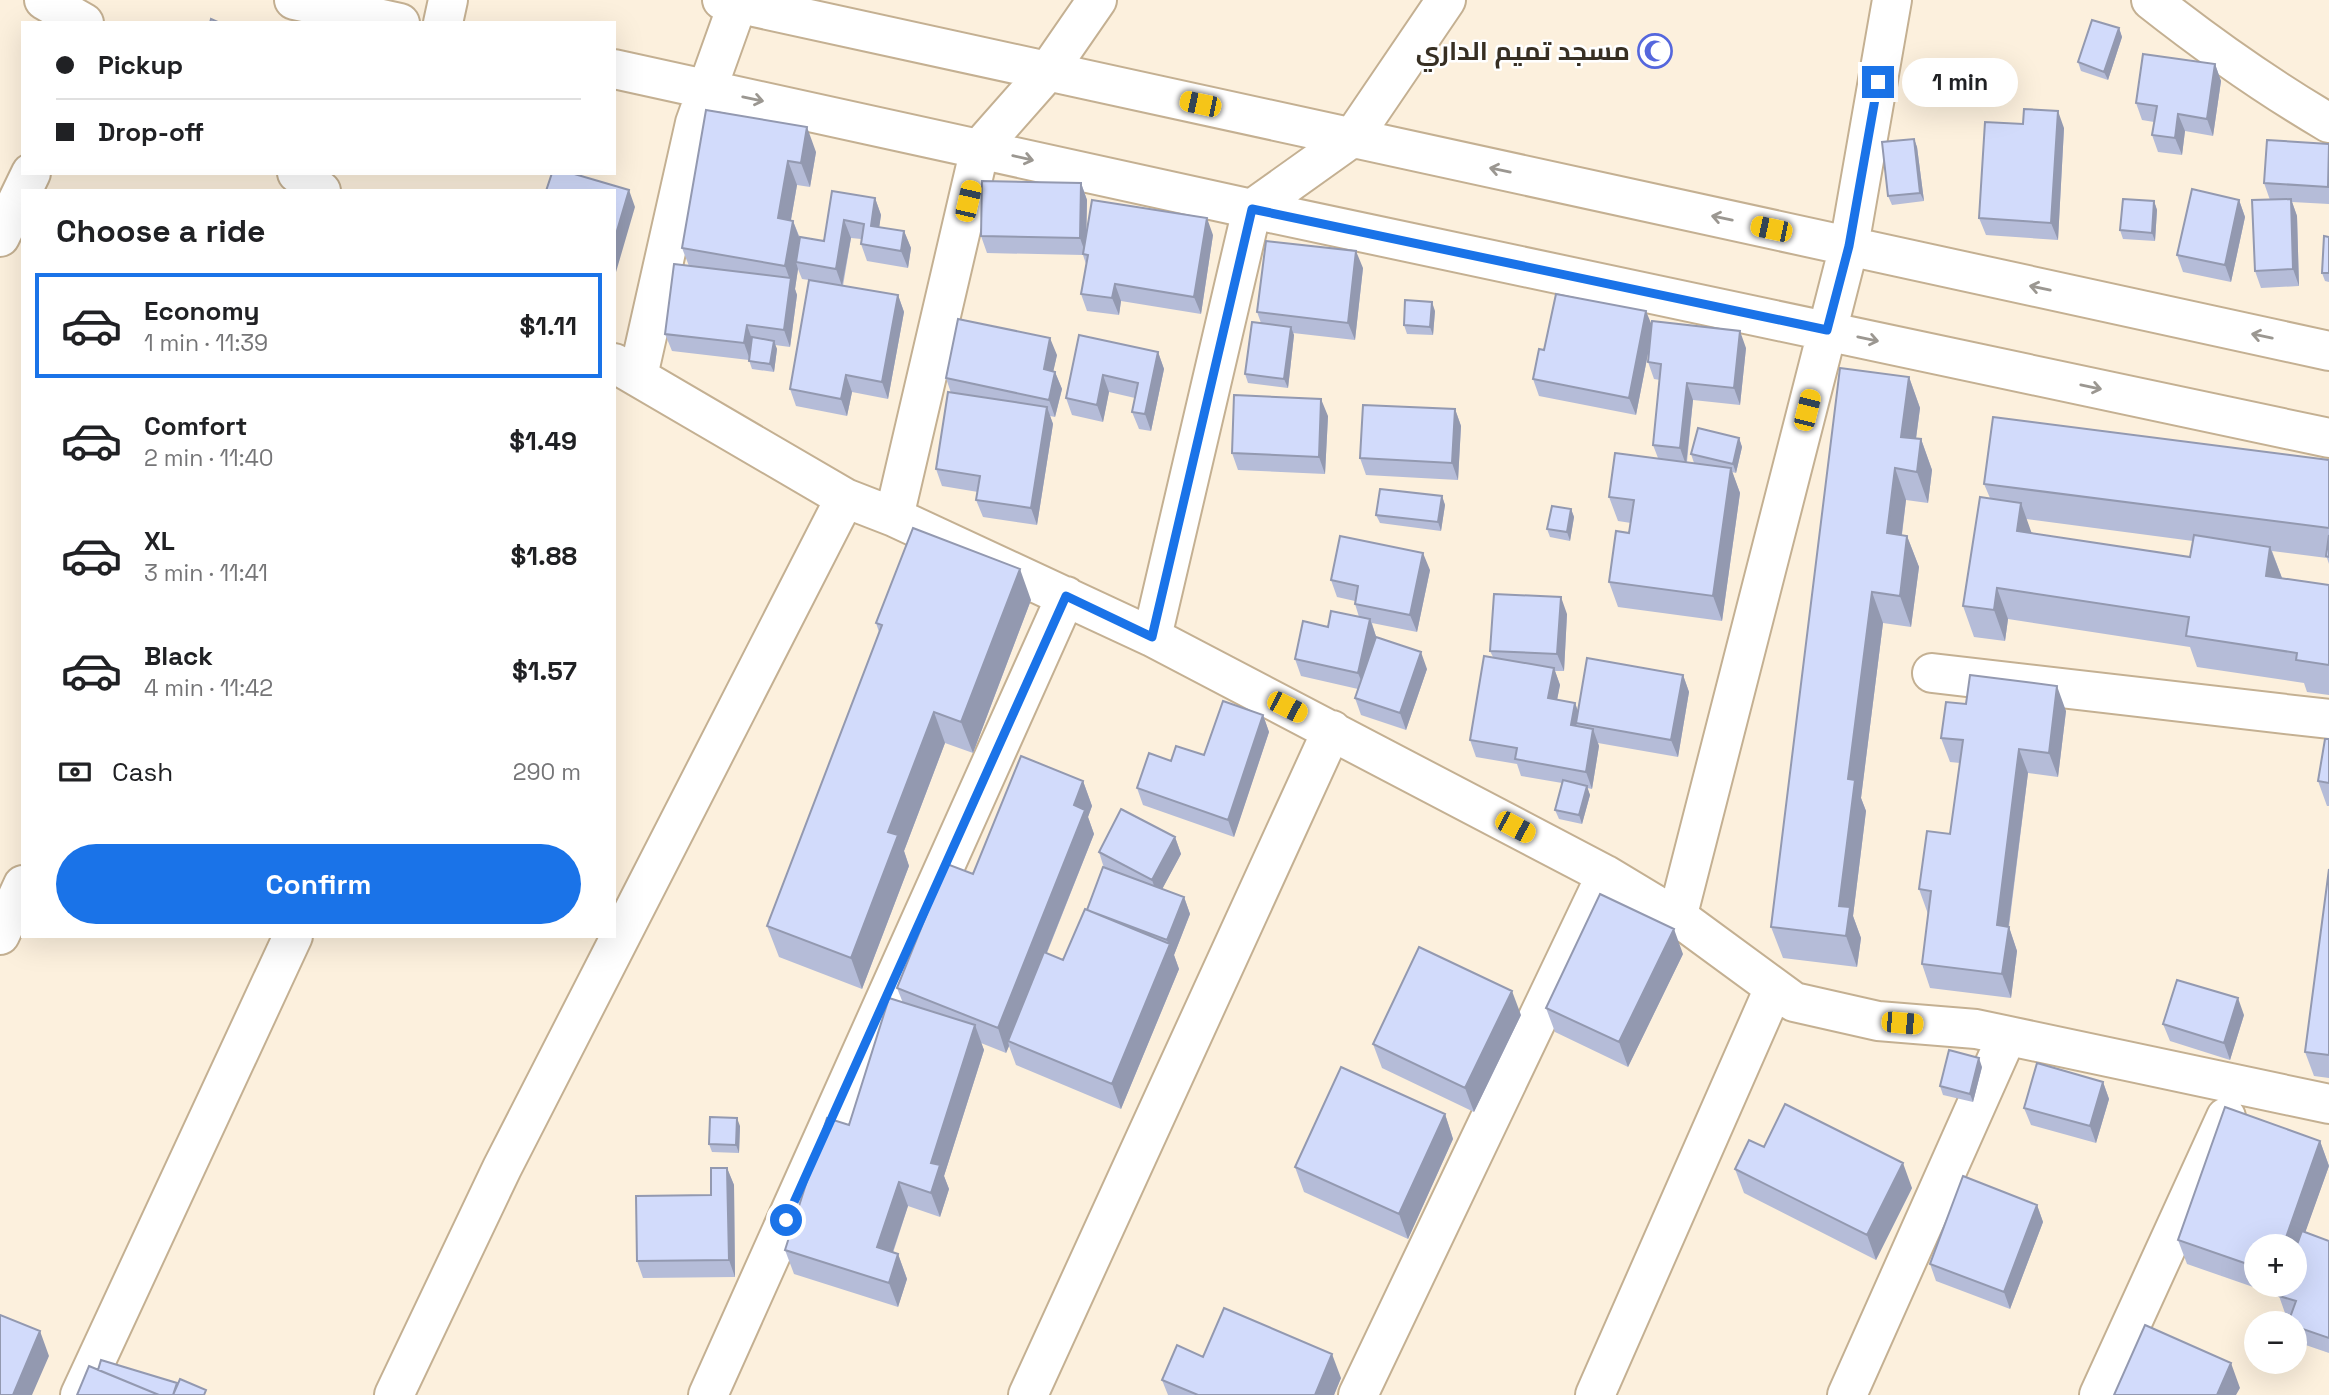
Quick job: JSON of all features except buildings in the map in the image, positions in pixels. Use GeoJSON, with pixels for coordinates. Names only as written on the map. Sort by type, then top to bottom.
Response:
{"type":"FeatureCollection","features":[{"type":"Feature","properties":{"kind":"street"},"geometry":{"type":"LineString","coordinates":[[44,0],[81,21]]}},
{"type":"Feature","properties":{"kind":"street"},"geometry":{"type":"LineString","coordinates":[[101,21],[106,0]]}},
{"type":"Feature","properties":{"kind":"street"},"geometry":{"type":"LineString","coordinates":[[294,0],[391,21]]}},
{"type":"Feature","properties":{"kind":"street"},"geometry":{"type":"LineString","coordinates":[[443,21],[448,0]]}},
{"type":"Feature","properties":{"kind":"street"},"geometry":{"type":"LineString","coordinates":[[894,517],[980,148],[1048,71],[1097,0]]}},
{"type":"Feature","properties":{"kind":"street"},"geometry":{"type":"LineString","coordinates":[[1152,637],[1252,209],[1353,137],[1446,0]]}},
{"type":"Feature","properties":{"kind":"street"},"geometry":{"type":"LineString","coordinates":[[1677,918],[1849,246],[1892,0]]}},
{"type":"Feature","properties":{"kind":"street"},"geometry":{"type":"LineString","coordinates":[[2151,0],[2199,38],[2286,98],[2329,123]]}},
{"type":"Feature","properties":{"kind":"street"},"geometry":{"type":"LineString","coordinates":[[2329,351],[733,1],[695,123],[626,370],[845,498],[894,517],[1152,637],[1606,875],[1677,918],[1794,1002],[1878,1021],[1976,1029],[2329,1104]]}},
{"type":"Feature","properties":{"kind":"street"},"geometry":{"type":"LineString","coordinates":[[616,69],[1252,209],[2329,438]]}},
{"type":"Feature","properties":{"kind":"street"},"geometry":{"type":"LineString","coordinates":[[300,175],[318,189]]}},
{"type":"Feature","properties":{"kind":"street"},"geometry":{"type":"LineString","coordinates":[[0,237],[21,194]]}},
{"type":"Feature","properties":{"kind":"street"},"geometry":{"type":"LineString","coordinates":[[394,1395],[502,1168],[845,498]]}},
{"type":"Feature","properties":{"kind":"street"},"geometry":{"type":"LineString","coordinates":[[708,1395],[1066,596]]}},
{"type":"Feature","properties":{"kind":"street"},"geometry":{"type":"LineString","coordinates":[[1932,673],[2329,719]]}},
{"type":"Feature","properties":{"kind":"street"},"geometry":{"type":"LineString","coordinates":[[1028,1395],[1332,730]]}},
{"type":"Feature","properties":{"kind":"street"},"geometry":{"type":"LineString","coordinates":[[1358,1395],[1606,875]]}},
{"type":"Feature","properties":{"kind":"street"},"geometry":{"type":"LineString","coordinates":[[0,935],[21,890]]}},
{"type":"Feature","properties":{"kind":"street"},"geometry":{"type":"LineString","coordinates":[[80,1395],[292,938]]}},
{"type":"Feature","properties":{"kind":"street"},"geometry":{"type":"LineString","coordinates":[[1595,1395],[1774,988]]}},
{"type":"Feature","properties":{"kind":"street"},"geometry":{"type":"LineString","coordinates":[[1847,1395],[2007,1036]]}},
{"type":"Feature","properties":{"kind":"street"},"geometry":{"type":"LineString","coordinates":[[2099,1395],[2240,1086]]}},
{"type":"Feature","properties":{"kind":"place","name":"مسجد تميم الداري"},"geometry":{"type":"Point","coordinates":[1655,51]}},
{"type":"Feature","properties":{"kind":"route"},"geometry":{"type":"LineString","coordinates":[[786,1220],[1066,596],[1152,637],[1252,209],[1827,330],[1849,246],[1878,82]]}}]}
